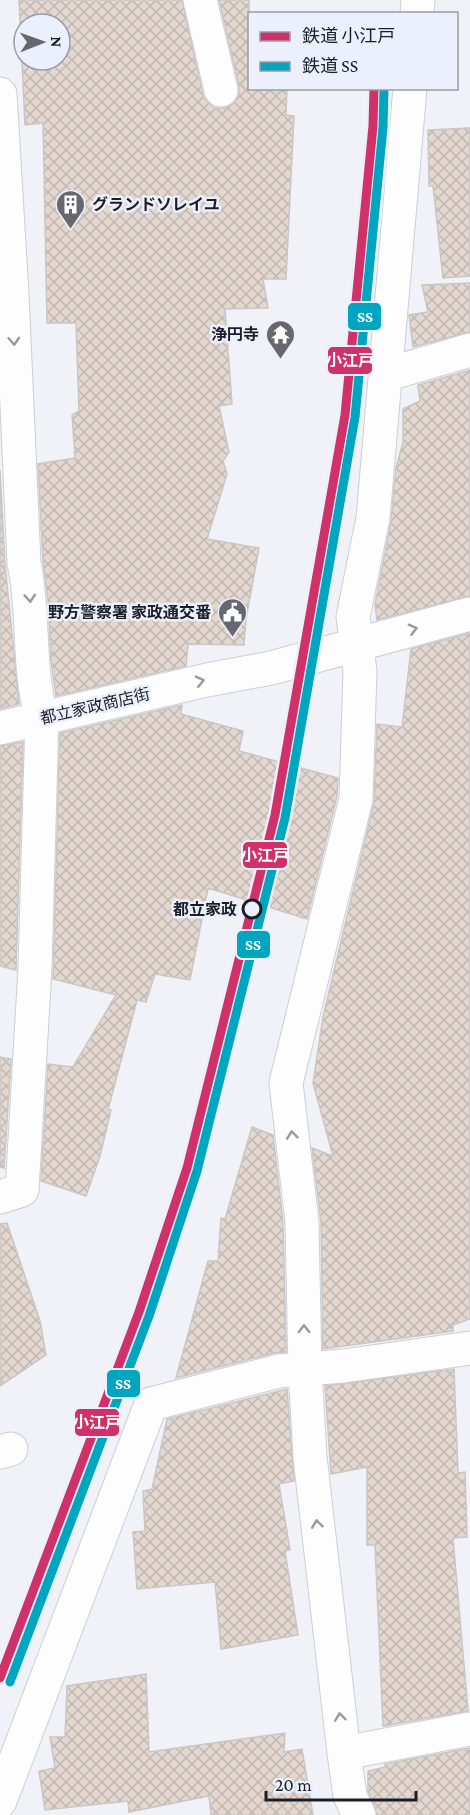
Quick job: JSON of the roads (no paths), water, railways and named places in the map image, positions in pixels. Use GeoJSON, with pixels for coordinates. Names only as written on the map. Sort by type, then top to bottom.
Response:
{"type":"FeatureCollection","features":[{"type":"Feature","properties":{"kind":"street"},"geometry":{"type":"LineString","coordinates":[[200,0],[221,90]]}},
{"type":"Feature","properties":{"kind":"street"},"geometry":{"type":"LineString","coordinates":[[360,1815],[350,1796],[310,1457],[305,1370],[302,1222],[286,1083],[356,799],[360,671],[353,617],[373,518],[410,90]]}},
{"type":"Feature","properties":{"kind":"street"},"geometry":{"type":"LineString","coordinates":[[0,94],[12,566],[29,587],[36,698],[42,718],[35,968],[22,1190],[0,1197]]}},
{"type":"Feature","properties":{"kind":"street"},"geometry":{"type":"LineString","coordinates":[[385,375],[470,350]]}},
{"type":"Feature","properties":{"kind":"street","name":"都立家政商店街"},"geometry":{"type":"LineString","coordinates":[[0,728],[207,680],[271,668],[470,614]]}},
{"type":"Feature","properties":{"kind":"street"},"geometry":{"type":"LineString","coordinates":[[0,1801],[151,1404],[279,1371],[344,1366],[470,1348]]}},
{"type":"Feature","properties":{"kind":"street"},"geometry":{"type":"LineString","coordinates":[[344,1753],[470,1729]]}},
{"type":"Feature","properties":{"kind":"rail line","name":"小江戸"},"geometry":{"type":"LineString","coordinates":[[0,1678],[139,1312],[187,1168],[275,815],[345,415],[373,126],[374,90]]}},
{"type":"Feature","properties":{"kind":"rail line","name":"SS"},"geometry":{"type":"LineString","coordinates":[[10,1682],[149,1316],[197,1171],[285,818],[355,417],[383,127],[384,90]]}},
{"type":"Feature","properties":{"kind":"place","name":"グランドソレイユ"},"geometry":{"type":"Point","coordinates":[71,230]}},
{"type":"Feature","properties":{"kind":"place","name":"浄円寺"},"geometry":{"type":"Point","coordinates":[280,360]}},
{"type":"Feature","properties":{"kind":"place","name":"野方警察署 家政通交番"},"geometry":{"type":"Point","coordinates":[232,638]}},
{"type":"Feature","properties":{"kind":"place","name":"都立家政"},"geometry":{"type":"Point","coordinates":[252,909]}}]}
